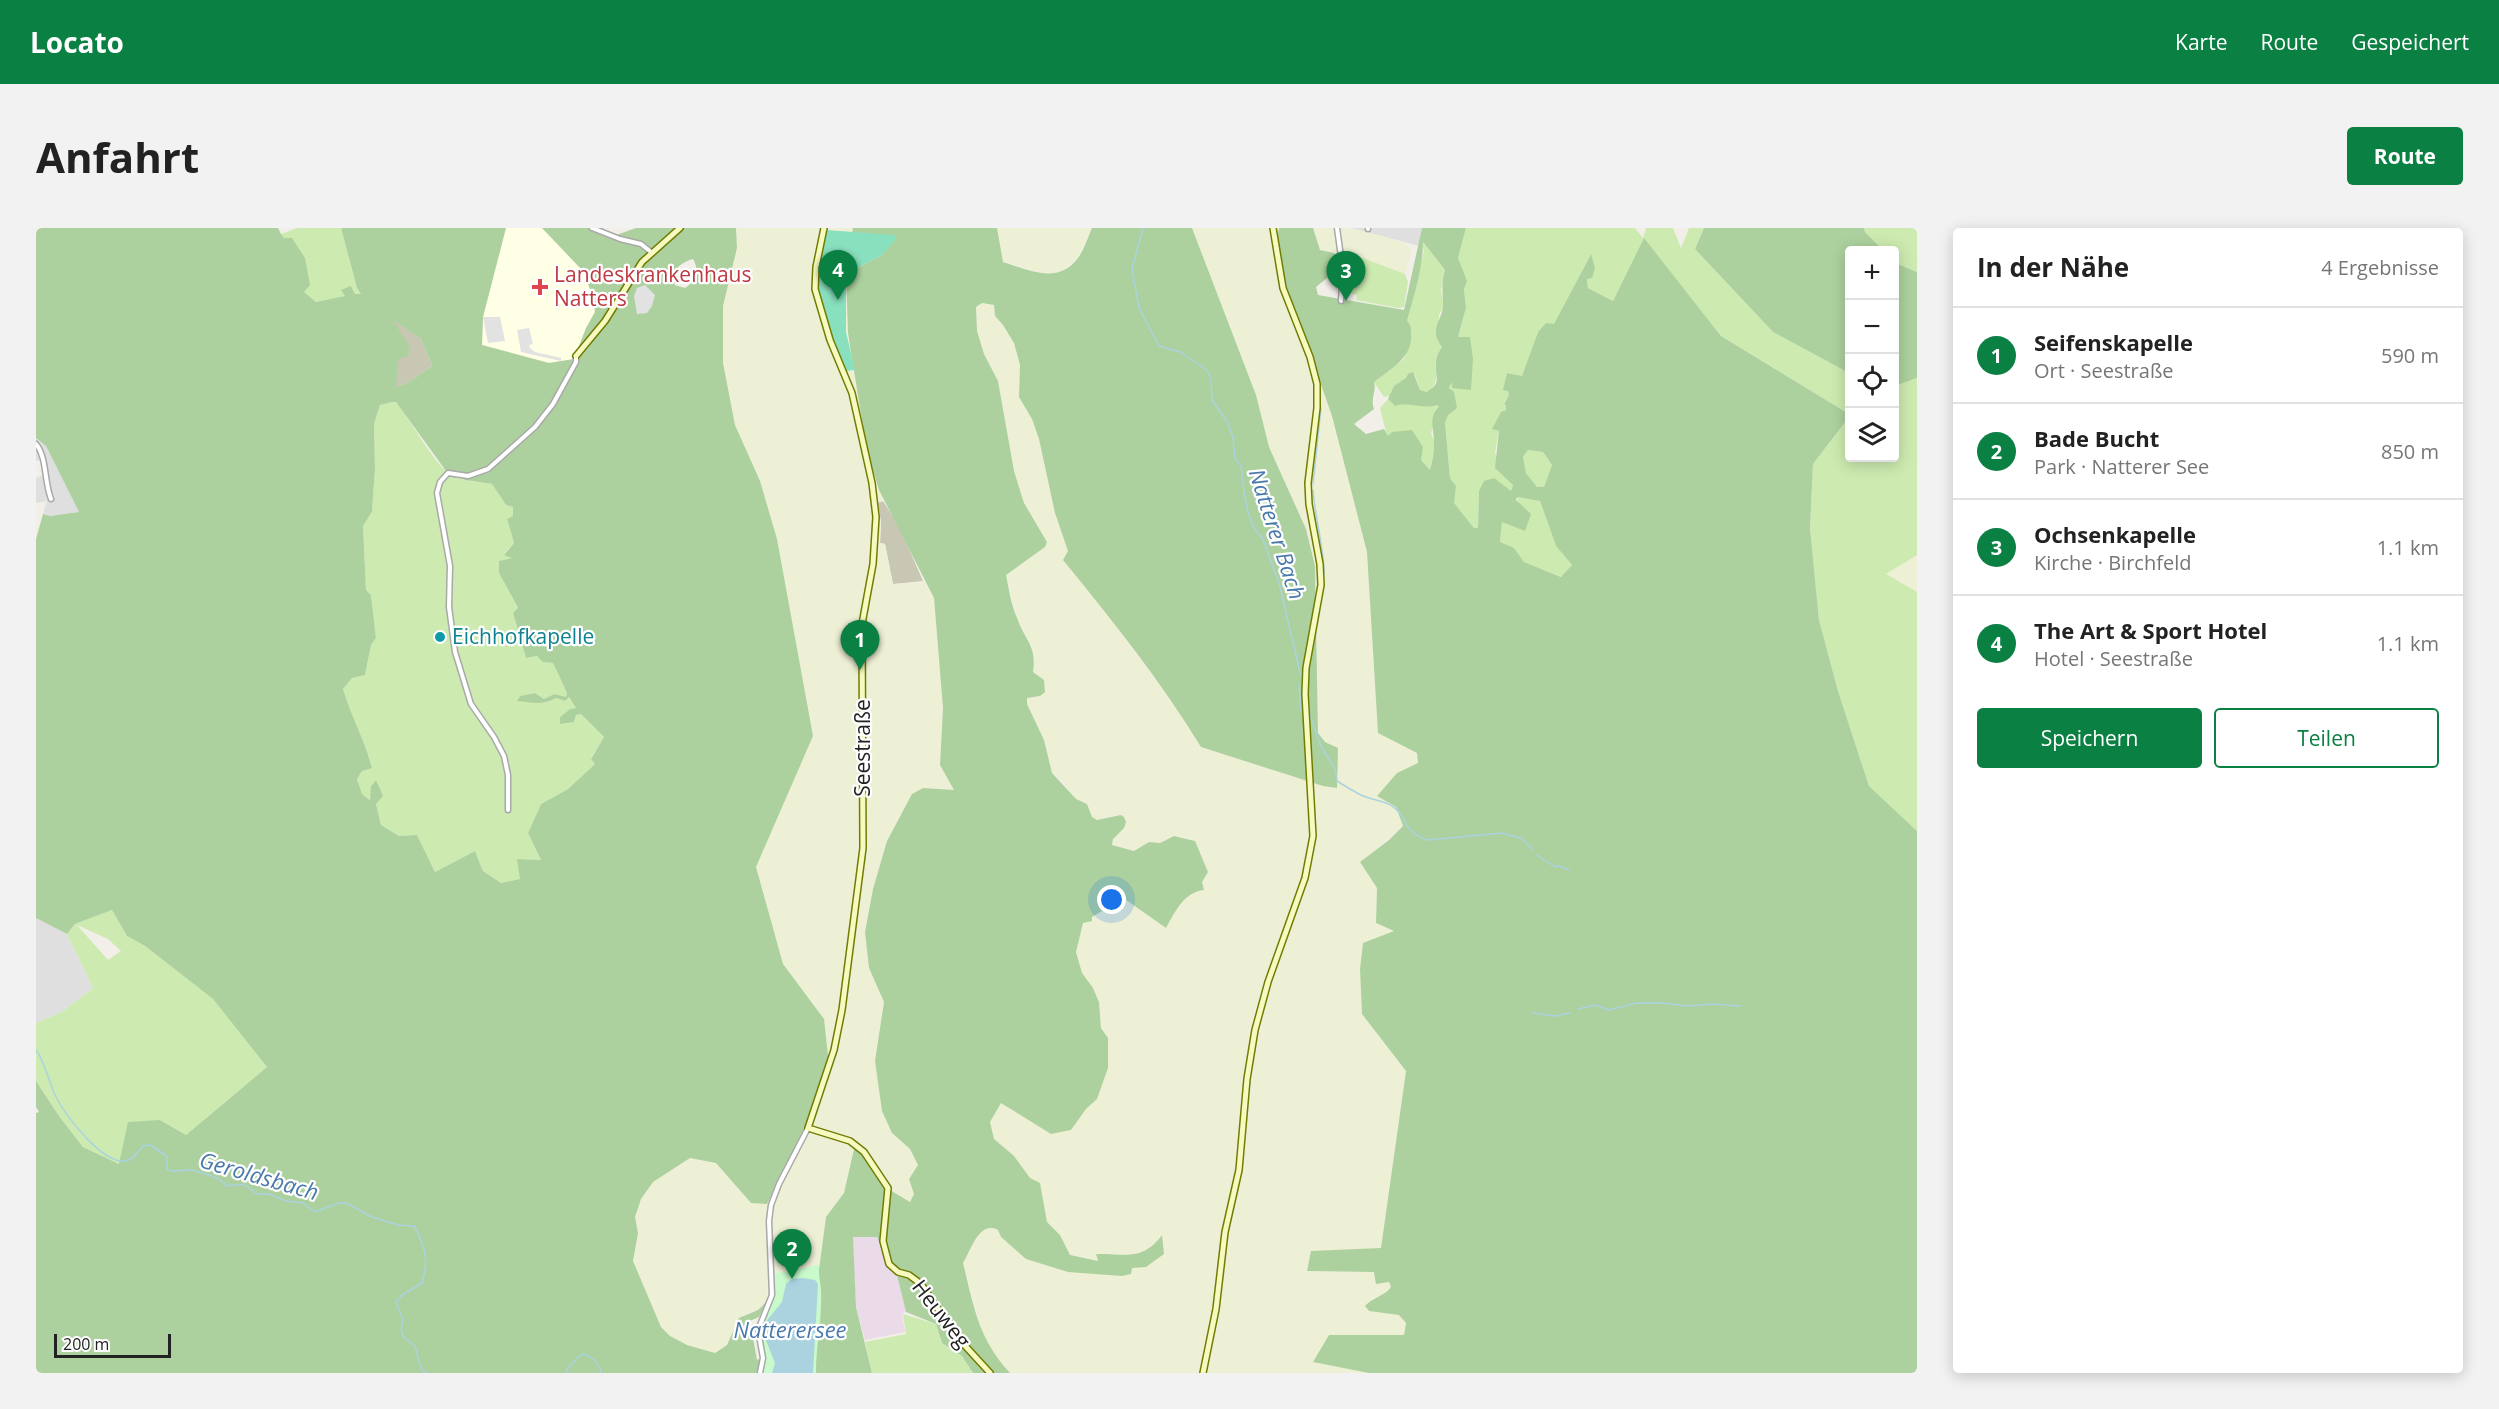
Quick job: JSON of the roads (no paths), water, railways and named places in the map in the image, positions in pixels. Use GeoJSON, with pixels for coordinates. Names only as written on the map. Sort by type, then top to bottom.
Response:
{"type":"FeatureCollection","features":[{"type":"Feature","properties":{"kind":"street"},"geometry":{"type":"LineString","coordinates":[[592,228],[641,244],[651,252]]}},
{"type":"Feature","properties":{"kind":"street"},"geometry":{"type":"LineString","coordinates":[[508,810],[508,775],[504,756],[471,704],[455,652],[449,607],[450,566],[437,493],[440,482],[448,473],[468,476],[488,469],[535,427],[553,404],[576,362],[576,356],[604,321],[638,268],[651,252],[680,228]]}},
{"type":"Feature","properties":{"kind":"street","name":"Seestraße"},"geometry":{"type":"LineString","coordinates":[[808,1128],[832,1060],[836,1040],[863,848],[862,631],[873,564],[876,517],[872,483],[852,393],[830,340],[815,289],[816,267],[824,228]]}},
{"type":"Feature","properties":{"kind":"street"},"geometry":{"type":"LineString","coordinates":[[1203,1373],[1216,1309],[1225,1232],[1239,1170],[1247,1079],[1255,1030],[1273,965],[1305,878],[1313,836],[1305,694],[1306,668],[1321,585],[1320,564],[1308,493],[1309,460],[1317,408],[1317,384],[1310,357],[1283,288],[1273,228]]}},
{"type":"Feature","properties":{"kind":"street"},"geometry":{"type":"LineString","coordinates":[[1337,228],[1343,271],[1341,301]]}},
{"type":"Feature","properties":{"kind":"street"},"geometry":{"type":"LineString","coordinates":[[36,444],[43,456],[44,477],[51,499]]}},
{"type":"Feature","properties":{"kind":"street"},"geometry":{"type":"LineString","coordinates":[[760,1373],[763,1358],[758,1330],[771,1301],[769,1221],[771,1204],[808,1128]]}},
{"type":"Feature","properties":{"kind":"street","name":"Heuweg"},"geometry":{"type":"LineString","coordinates":[[808,1128],[850,1141],[864,1152],[888,1188],[884,1241],[889,1264],[897,1272],[909,1275],[921,1284],[957,1336],[990,1373]]}},
{"type":"Feature","properties":{"kind":"water","name":"Natterersee"},"geometry":{"type":"Polygon","coordinates":[[[792,1279],[815,1280],[818,1284],[813,1373],[772,1373],[775,1363],[765,1338],[764,1324],[782,1302],[786,1284],[792,1279]]]}},
{"type":"Feature","properties":{"kind":"waterway","name":"Natterer Bach"},"geometry":{"type":"LineString","coordinates":[[1143,228],[1132,269],[1139,308],[1159,346],[1180,352],[1207,370],[1211,379],[1212,400],[1228,423],[1233,438],[1235,459],[1241,466],[1244,493],[1252,524],[1262,537],[1279,583],[1301,676]]}},
{"type":"Feature","properties":{"kind":"waterway"},"geometry":{"type":"LineString","coordinates":[[1276,228],[1277,236]]}},
{"type":"Feature","properties":{"kind":"waterway"},"geometry":{"type":"LineString","coordinates":[[1285,282],[1289,297]]}},
{"type":"Feature","properties":{"kind":"waterway"},"geometry":{"type":"LineString","coordinates":[[1299,321],[1318,374]]}},
{"type":"Feature","properties":{"kind":"waterway"},"geometry":{"type":"LineString","coordinates":[[1313,484],[1321,408]]}},
{"type":"Feature","properties":{"kind":"waterway"},"geometry":{"type":"LineString","coordinates":[[1313,490],[1324,574]]}},
{"type":"Feature","properties":{"kind":"waterway","name":"Natterer Bach"},"geometry":{"type":"LineString","coordinates":[[1299,685],[1301,711]]}},
{"type":"Feature","properties":{"kind":"waterway","name":"Natterer Bach"},"geometry":{"type":"LineString","coordinates":[[1308,710],[1321,746],[1335,769],[1337,781],[1361,795],[1385,802],[1397,809],[1409,828],[1419,837],[1428,840],[1502,833],[1521,838],[1533,850]]}},
{"type":"Feature","properties":{"kind":"waterway","name":"Natterer Bach"},"geometry":{"type":"LineString","coordinates":[[1537,855],[1555,867],[1559,866],[1569,870]]}},
{"type":"Feature","properties":{"kind":"waterway"},"geometry":{"type":"LineString","coordinates":[[1578,1009],[1595,1005],[1609,1010],[1637,1003],[1740,1006]]}},
{"type":"Feature","properties":{"kind":"waterway"},"geometry":{"type":"LineString","coordinates":[[1533,1013],[1555,1016],[1570,1013]]}},
{"type":"Feature","properties":{"kind":"waterway","name":"Geroldsbach"},"geometry":{"type":"LineString","coordinates":[[36,1050],[56,1097],[76,1127],[96,1148],[117,1160],[129,1160],[143,1146],[150,1145],[167,1156],[167,1169],[170,1170],[200,1172],[215,1177],[227,1186],[244,1184],[257,1194],[269,1194],[286,1201],[303,1203],[315,1212],[339,1203],[346,1203],[372,1217],[398,1225],[414,1226],[425,1254],[424,1275],[422,1283],[402,1295],[396,1302],[403,1320],[401,1329],[403,1337],[415,1346],[421,1369],[426,1373]]}},
{"type":"Feature","properties":{"kind":"waterway","name":"Geroldsbach"},"geometry":{"type":"LineString","coordinates":[[566,1373],[568,1367],[582,1354],[594,1360],[601,1373]]}},
{"type":"Feature","properties":{"kind":"place","name":"Landeskrankenhaus Natters"},"geometry":{"type":"Point","coordinates":[540,287]}},
{"type":"Feature","properties":{"kind":"place","name":"The Art & Sport Hotel"},"geometry":{"type":"Point","coordinates":[838,300]}},
{"type":"Feature","properties":{"kind":"place","name":"Ochsenkapelle"},"geometry":{"type":"Point","coordinates":[1346,301]}},
{"type":"Feature","properties":{"kind":"place","name":"Eichhofkapelle"},"geometry":{"type":"Point","coordinates":[440,637]}},
{"type":"Feature","properties":{"kind":"place","name":"Seifenskapelle"},"geometry":{"type":"Point","coordinates":[860,670]}},
{"type":"Feature","properties":{"kind":"place","name":"Bade Bucht"},"geometry":{"type":"Point","coordinates":[792,1279]}}]}
